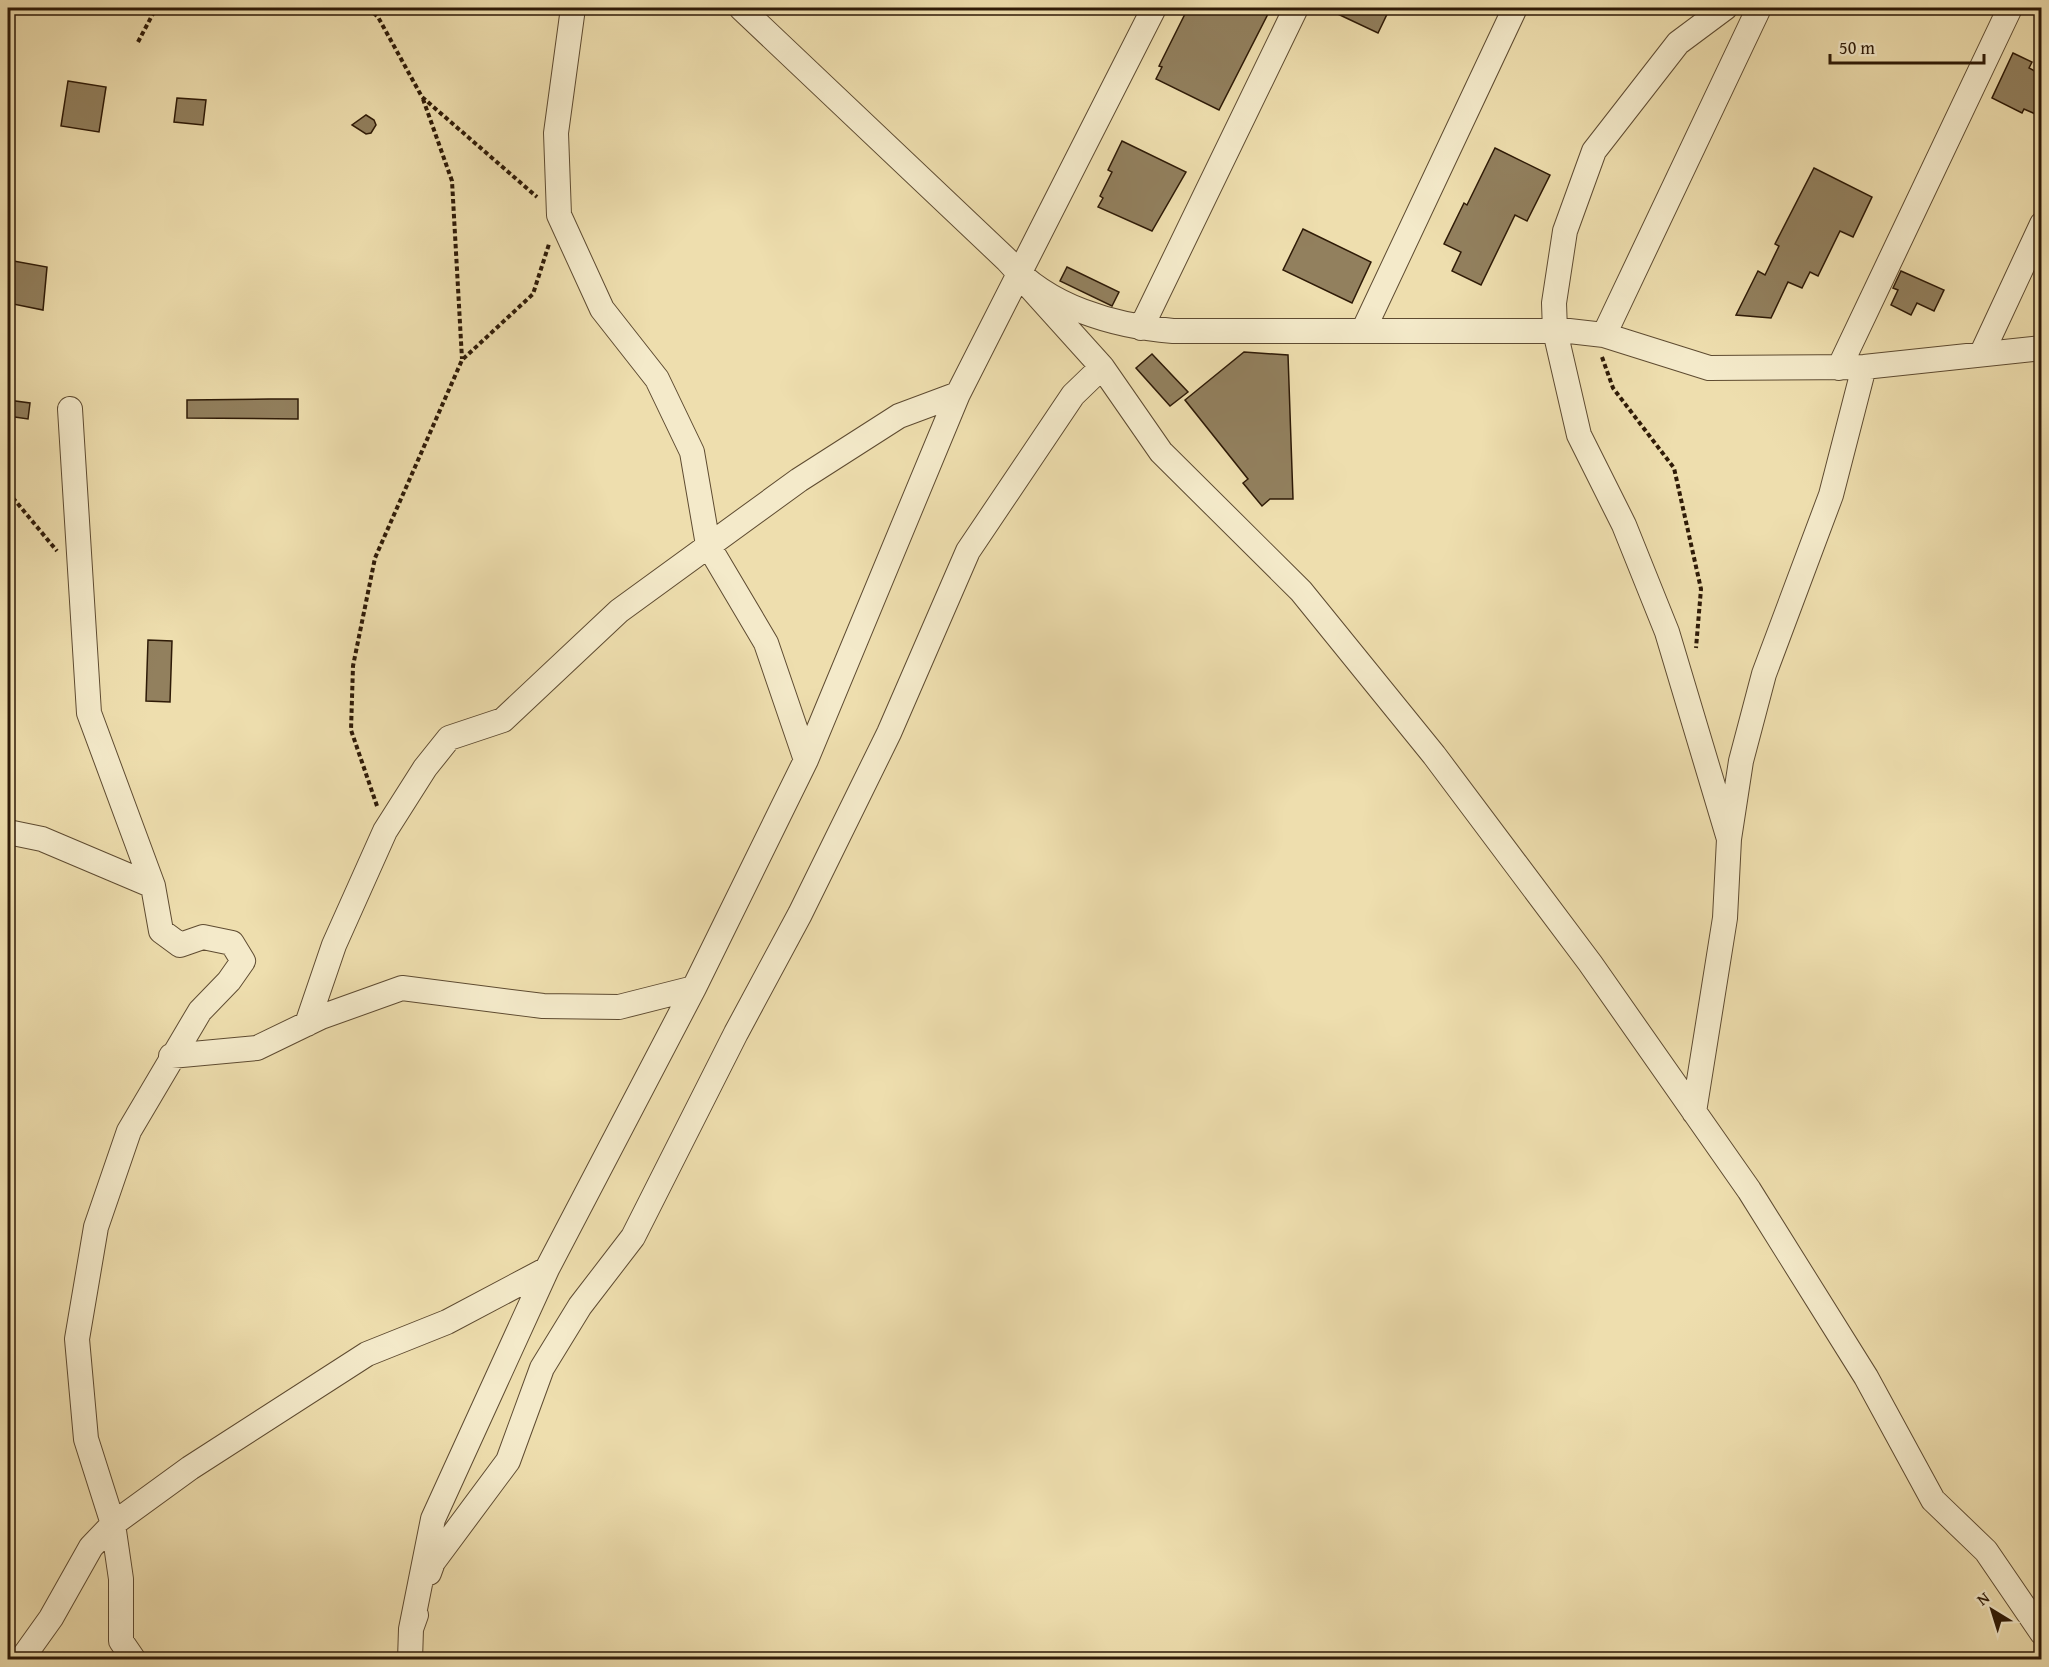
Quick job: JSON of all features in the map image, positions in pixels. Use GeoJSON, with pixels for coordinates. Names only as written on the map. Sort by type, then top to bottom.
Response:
{"type":"FeatureCollection","features":[{"type":"Feature","properties":{"kind":"street"},"geometry":{"type":"LineString","coordinates":[[573,8],[556,133],[559,215],[602,309],[657,379],[692,452],[708,545],[766,643],[806,760]]}},
{"type":"Feature","properties":{"kind":"street"},"geometry":{"type":"LineString","coordinates":[[741,8],[1007,260],[1102,367],[1161,452],[1301,591],[1434,755],[1590,963],[1801,1271],[1866,1377],[1933,1500],[1986,1551],[2042,1633]]}},
{"type":"Feature","properties":{"kind":"street"},"geometry":{"type":"LineString","coordinates":[[410,1659],[411,1629],[433,1519],[547,1269],[694,988],[806,760],[958,394],[1020,276],[1154,8]]}},
{"type":"Feature","properties":{"kind":"street"},"geometry":{"type":"LineString","coordinates":[[1141,328],[1296,8]]}},
{"type":"Feature","properties":{"kind":"street"},"geometry":{"type":"LineString","coordinates":[[1363,331],[1515,8]]}},
{"type":"Feature","properties":{"kind":"street"},"geometry":{"type":"LineString","coordinates":[[1725,8],[1678,43],[1594,151],[1565,231],[1554,303],[1556,331],[1580,435],[1624,525],[1668,632],[1729,839]]}},
{"type":"Feature","properties":{"kind":"street"},"geometry":{"type":"LineString","coordinates":[[1599,335],[1759,8]]}},
{"type":"Feature","properties":{"kind":"street"},"geometry":{"type":"LineString","coordinates":[[1839,368],[2010,8]]}},
{"type":"Feature","properties":{"kind":"street"},"geometry":{"type":"LineString","coordinates":[[1982,353],[2042,224]]}},
{"type":"Feature","properties":{"kind":"street"},"geometry":{"type":"LineString","coordinates":[[1020,276],[1079,309],[1141,328],[1173,331],[1556,331],[1599,335],[1709,368],[1864,368],[2042,348]]}},
{"type":"Feature","properties":{"kind":"street"},"geometry":{"type":"LineString","coordinates":[[411,1629],[433,1562],[508,1461],[542,1368],[580,1306],[633,1237],[736,1033],[801,914],[889,733],[968,551],[1073,395],[1102,367]]}},
{"type":"Feature","properties":{"kind":"street"},"geometry":{"type":"LineString","coordinates":[[1694,1112],[1725,918],[1729,839],[1751,717],[1779,631],[1824,516],[1864,368]]}},
{"type":"Feature","properties":{"kind":"street"},"geometry":{"type":"LineString","coordinates":[[307,1024],[334,945],[385,831],[425,768],[449,738],[503,720],[620,611],[799,480],[899,416],[958,394]]}},
{"type":"Feature","properties":{"kind":"street"},"geometry":{"type":"LineString","coordinates":[[70,409],[89,713],[153,886],[161,931],[180,945],[203,937],[232,943],[243,961],[229,981],[200,1011],[171,1056],[129,1131],[96,1227],[77,1339],[86,1438],[113,1524],[121,1579],[121,1641],[134,1659]]}},
{"type":"Feature","properties":{"kind":"street"},"geometry":{"type":"LineString","coordinates":[[8,832],[42,839],[153,886]]}},
{"type":"Feature","properties":{"kind":"street"},"geometry":{"type":"LineString","coordinates":[[171,1056],[257,1048],[307,1024],[402,988],[543,1006],[619,1007],[694,988]]}},
{"type":"Feature","properties":{"kind":"street"},"geometry":{"type":"LineString","coordinates":[[21,1659],[51,1618],[91,1547],[113,1524],[190,1468],[367,1353],[447,1322],[547,1269]]}},
{"type":"Feature","properties":{"kind":"path"},"geometry":{"type":"LineString","coordinates":[[138,42],[156,8]]}},
{"type":"Feature","properties":{"kind":"path"},"geometry":{"type":"LineString","coordinates":[[368,8],[378,17],[422,97],[452,181],[462,360]]}},
{"type":"Feature","properties":{"kind":"path"},"geometry":{"type":"LineString","coordinates":[[385,831],[351,730],[353,666],[375,558],[462,360],[533,294],[559,215],[422,97]]}},
{"type":"Feature","properties":{"kind":"path"},"geometry":{"type":"LineString","coordinates":[[1599,335],[1613,387],[1674,468],[1701,589],[1695,659]]}},
{"type":"Feature","properties":{"kind":"path"},"geometry":{"type":"LineString","coordinates":[[8,492],[59,554]]}},
{"type":"Feature","properties":{"kind":"building"},"geometry":{"type":"Polygon","coordinates":[[[1188,8],[1271,8],[1219,110],[1156,79],[1162,67],[1159,66],[1188,8]]]}},
{"type":"Feature","properties":{"kind":"building"},"geometry":{"type":"Polygon","coordinates":[[[1325,8],[1390,8],[1378,33],[1325,8]]]}},
{"type":"Feature","properties":{"kind":"building"},"geometry":{"type":"Polygon","coordinates":[[[2013,53],[2032,62],[2029,68],[2042,75],[2042,117],[2024,109],[2022,113],[1992,98],[2013,53]]]}},
{"type":"Feature","properties":{"kind":"building"},"geometry":{"type":"Polygon","coordinates":[[[68,81],[106,87],[99,132],[61,126],[68,81]]]}},
{"type":"Feature","properties":{"kind":"building"},"geometry":{"type":"Polygon","coordinates":[[[177,98],[206,100],[203,125],[174,122],[177,98]]]}},
{"type":"Feature","properties":{"kind":"building"},"geometry":{"type":"Polygon","coordinates":[[[366,115],[374,120],[376,125],[371,133],[366,134],[352,125],[366,115]]]}},
{"type":"Feature","properties":{"kind":"building"},"geometry":{"type":"Polygon","coordinates":[[[1122,141],[1186,172],[1152,231],[1098,207],[1103,198],[1100,196],[1112,172],[1108,170],[1122,141]]]}},
{"type":"Feature","properties":{"kind":"building"},"geometry":{"type":"Polygon","coordinates":[[[1495,148],[1550,175],[1527,221],[1515,215],[1481,285],[1452,271],[1461,252],[1444,244],[1464,203],[1467,205],[1495,148]]]}},
{"type":"Feature","properties":{"kind":"building"},"geometry":{"type":"Polygon","coordinates":[[[1814,168],[1872,197],[1853,237],[1840,231],[1818,276],[1810,272],[1802,288],[1788,282],[1771,318],[1736,315],[1758,271],[1765,275],[1779,246],[1775,244],[1814,168]]]}},
{"type":"Feature","properties":{"kind":"building"},"geometry":{"type":"Polygon","coordinates":[[[1303,229],[1371,262],[1352,303],[1283,270],[1303,229]]]}},
{"type":"Feature","properties":{"kind":"building"},"geometry":{"type":"Polygon","coordinates":[[[8,260],[47,267],[43,310],[8,303],[8,260]]]}},
{"type":"Feature","properties":{"kind":"building"},"geometry":{"type":"Polygon","coordinates":[[[1067,267],[1119,292],[1112,306],[1060,281],[1067,267]]]}},
{"type":"Feature","properties":{"kind":"building"},"geometry":{"type":"Polygon","coordinates":[[[1901,271],[1944,290],[1934,311],[1917,303],[1911,315],[1891,305],[1898,290],[1893,288],[1901,271]]]}},
{"type":"Feature","properties":{"kind":"building"},"geometry":{"type":"Polygon","coordinates":[[[1244,352],[1288,355],[1293,499],[1270,499],[1262,506],[1243,483],[1248,479],[1185,400],[1244,352]]]}},
{"type":"Feature","properties":{"kind":"building"},"geometry":{"type":"Polygon","coordinates":[[[1152,354],[1188,392],[1170,406],[1136,368],[1152,354]]]}},
{"type":"Feature","properties":{"kind":"building"},"geometry":{"type":"Polygon","coordinates":[[[298,399],[298,419],[187,418],[187,400],[298,399]]]}},
{"type":"Feature","properties":{"kind":"building"},"geometry":{"type":"Polygon","coordinates":[[[8,400],[30,403],[28,419],[8,416],[8,400]]]}},
{"type":"Feature","properties":{"kind":"building"},"geometry":{"type":"Polygon","coordinates":[[[148,640],[172,641],[170,702],[146,701],[148,640]]]}}]}
